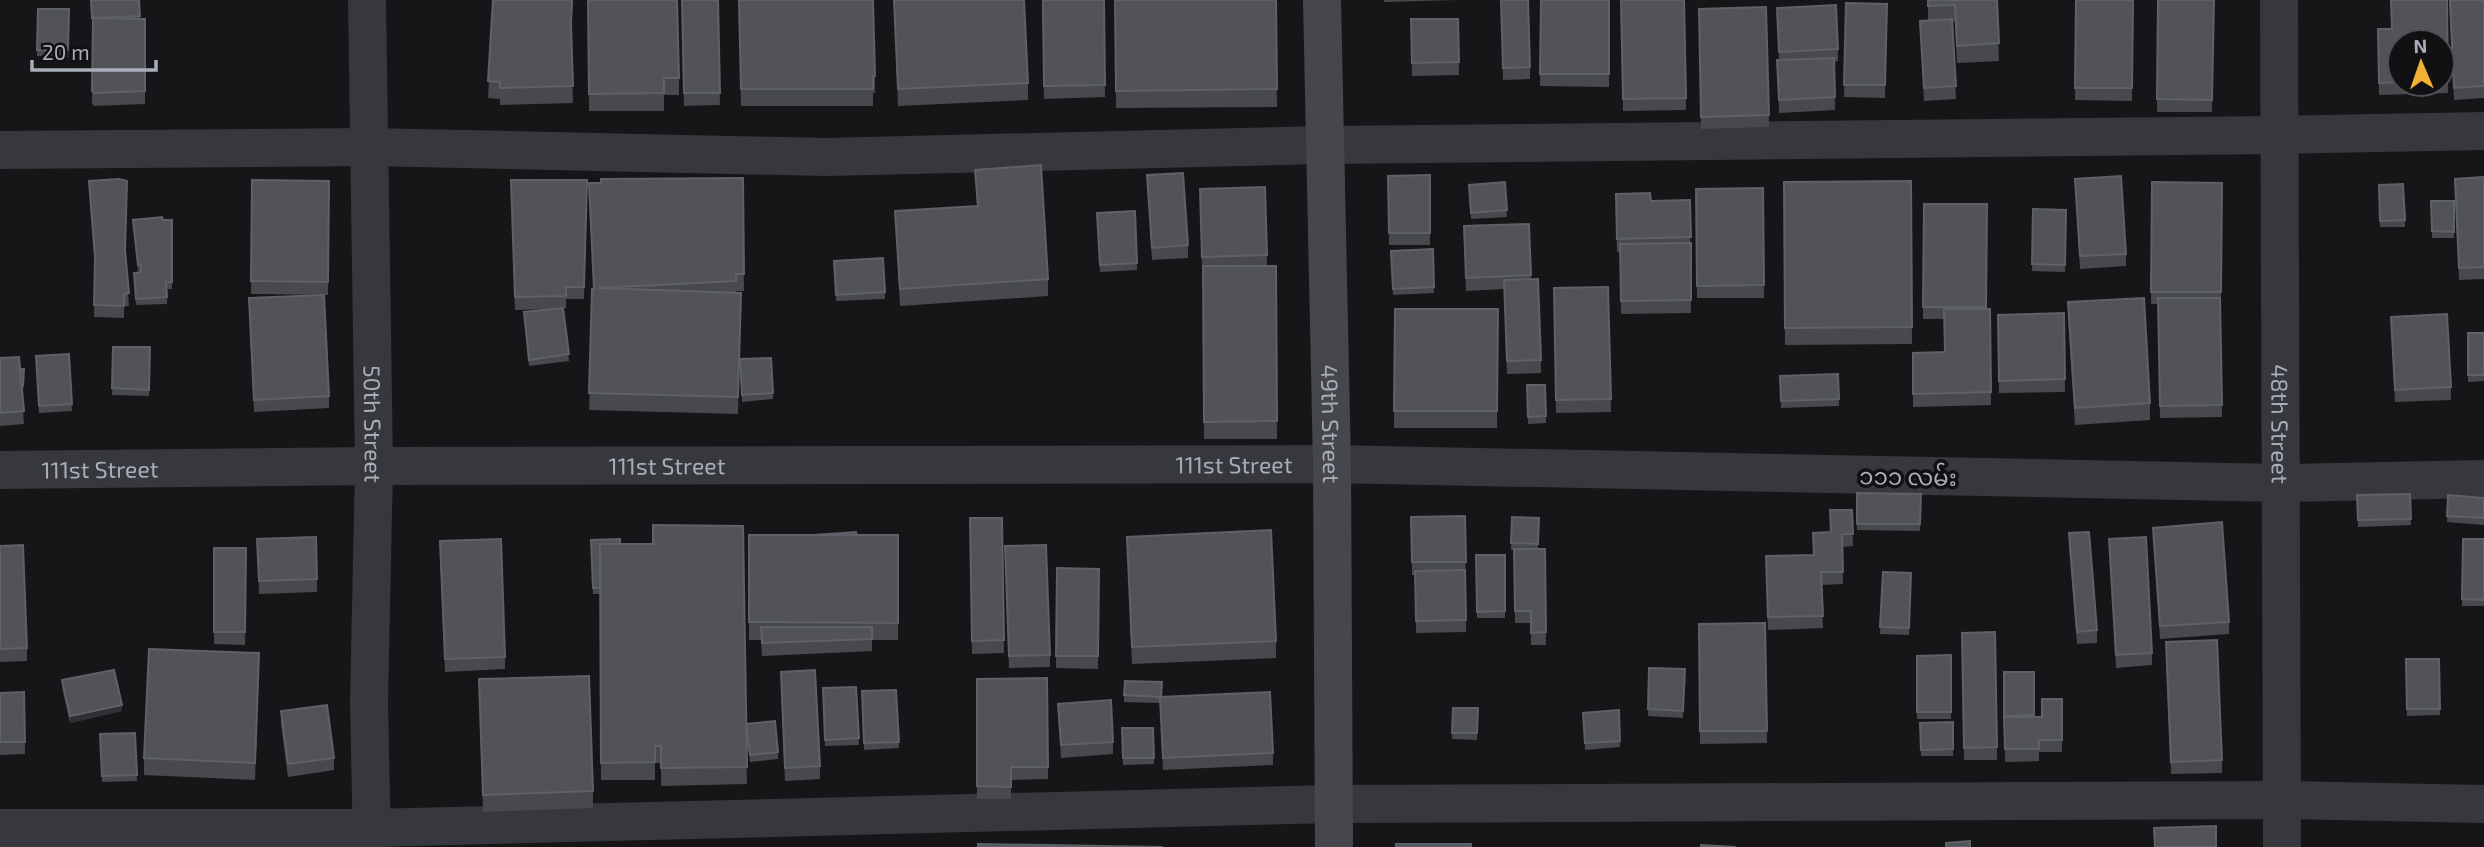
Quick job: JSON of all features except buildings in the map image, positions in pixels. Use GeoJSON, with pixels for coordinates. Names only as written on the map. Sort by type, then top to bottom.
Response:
{"type":"FeatureCollection","features":[{"type":"Feature","properties":{"kind":"main road","name":"49th Street"},"geometry":{"type":"LineString","coordinates":[[1322,0],[1332,464],[1334,847]]}},
{"type":"Feature","properties":{"kind":"street","name":"50th Street"},"geometry":{"type":"LineString","coordinates":[[368,0],[374,466],[369,702],[372,838]]}},
{"type":"Feature","properties":{"kind":"street","name":"48th Street"},"geometry":{"type":"LineString","coordinates":[[2279,0],[2283,847]]}},
{"type":"Feature","properties":{"kind":"street"},"geometry":{"type":"LineString","coordinates":[[0,150],[369,146],[826,157],[1324,145],[2484,131]]}},
{"type":"Feature","properties":{"kind":"street","name":"၁၁၁ လမ်း"},"geometry":{"type":"LineString","coordinates":[[1332,464],[2281,483],[2484,479]]}},
{"type":"Feature","properties":{"kind":"street","name":"111st Street"},"geometry":{"type":"LineString","coordinates":[[0,470],[374,466],[1332,464]]}},
{"type":"Feature","properties":{"kind":"street"},"geometry":{"type":"LineString","coordinates":[[0,828],[372,838],[1333,804],[2283,800],[2484,804]]}}]}
